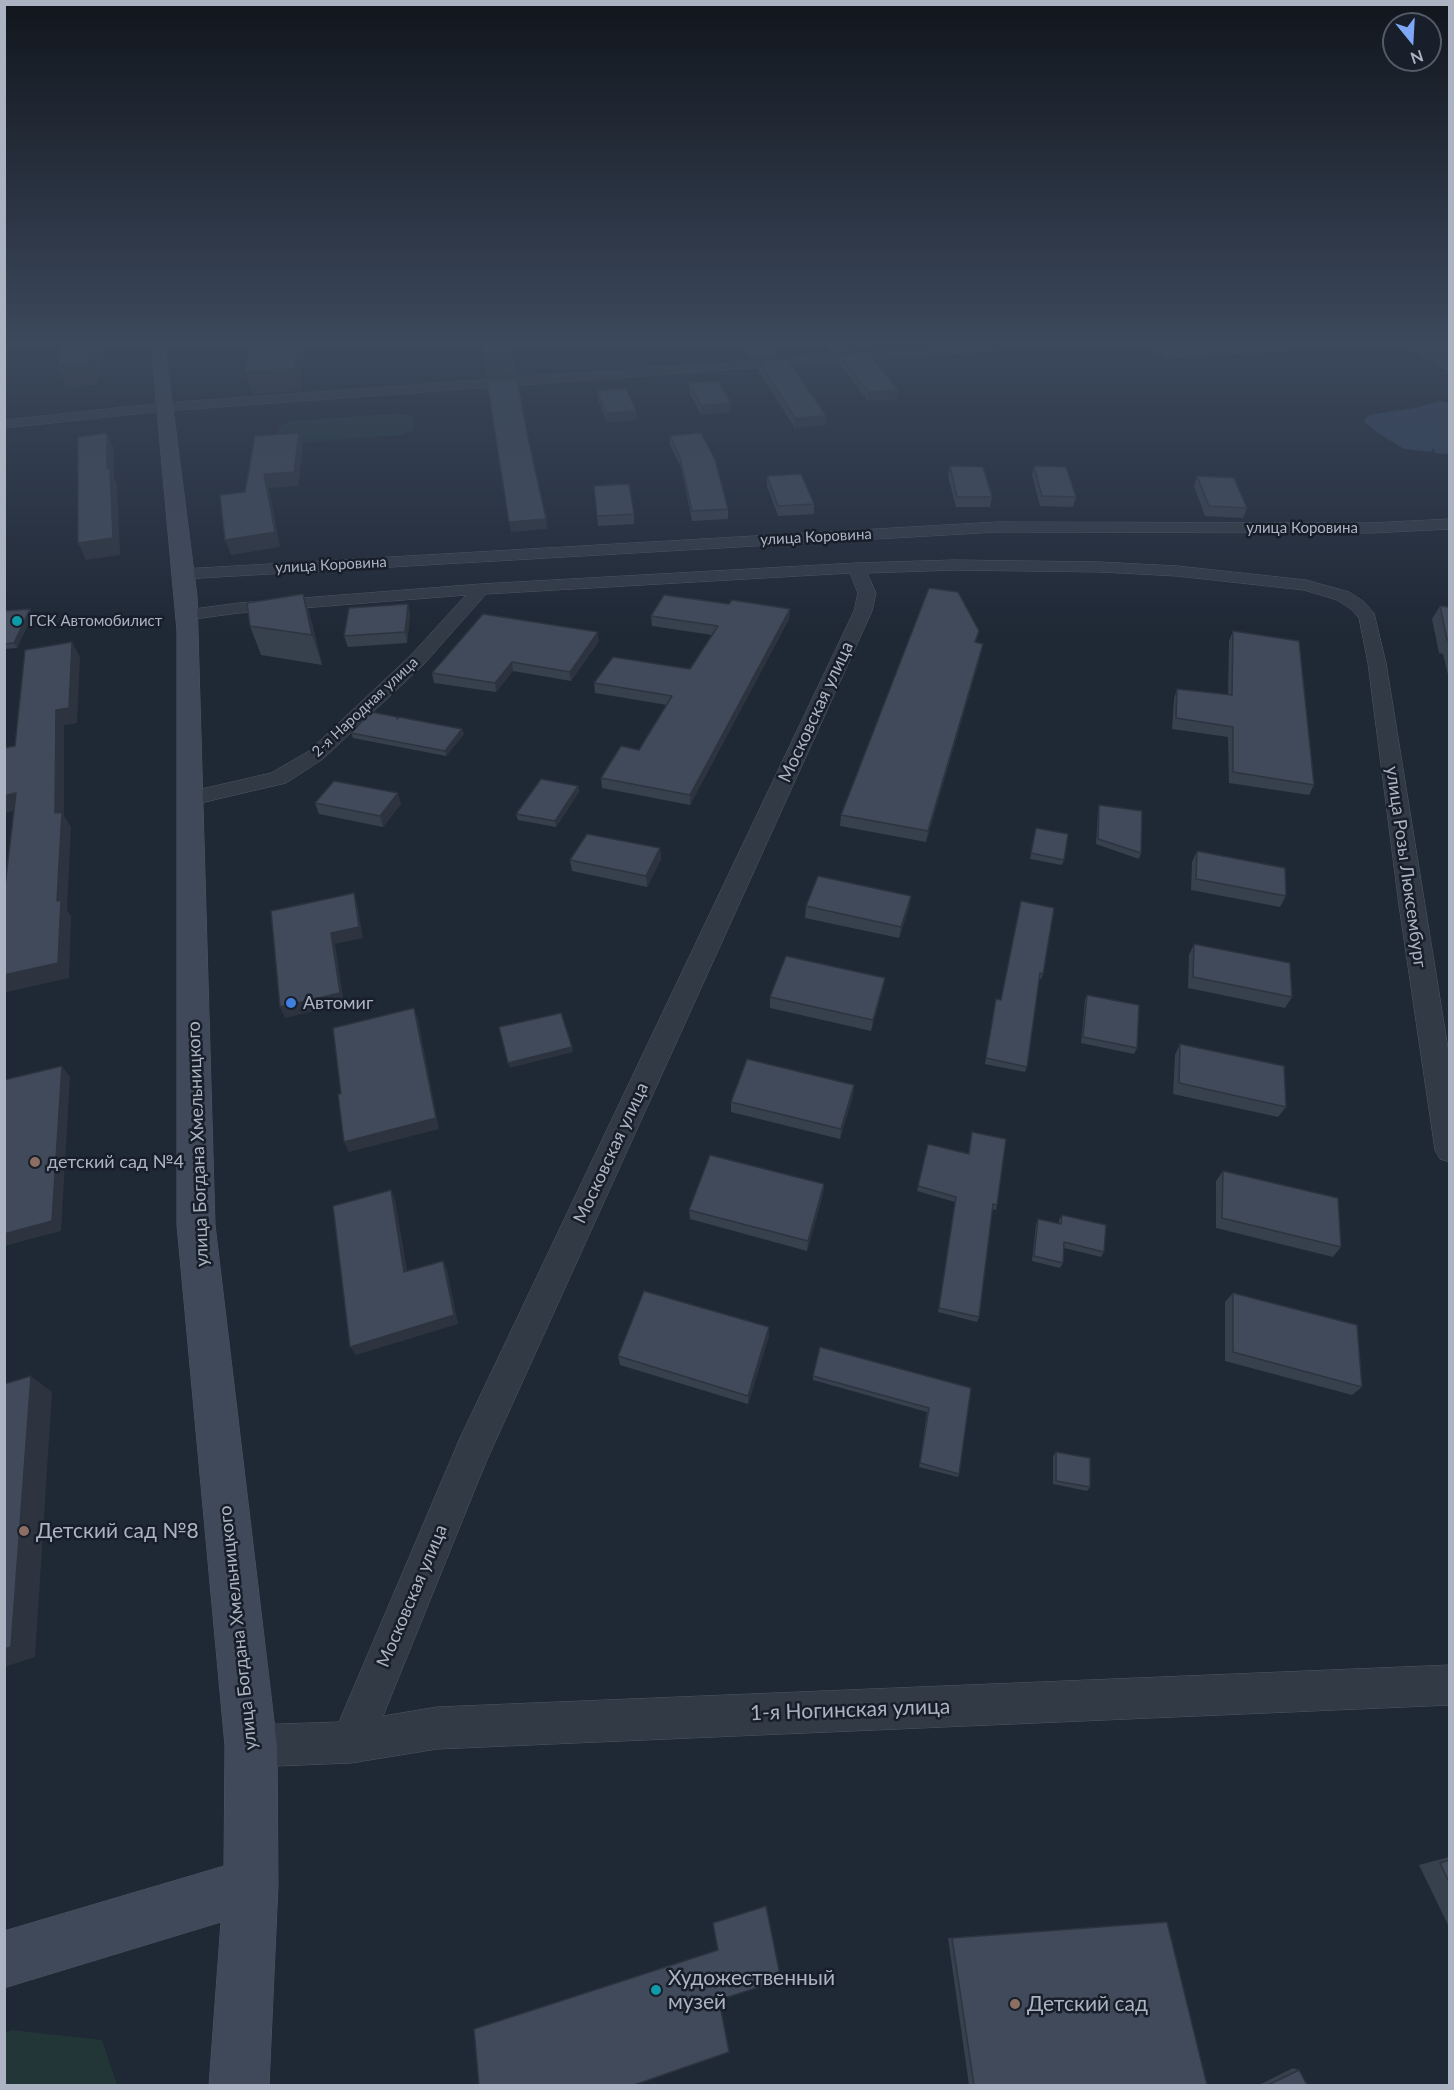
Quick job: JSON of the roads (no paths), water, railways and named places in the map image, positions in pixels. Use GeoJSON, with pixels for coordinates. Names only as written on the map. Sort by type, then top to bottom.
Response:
{"type":"FeatureCollection","features":[{"type":"Feature","properties":{"kind":"street","name":"улица Богдана Хмельницкого"},"geometry":{"type":"LineString","coordinates":[[168,443],[186,615],[192,798],[196,1225],[251,1746],[251,1885],[239,2085]]}},
{"type":"Feature","properties":{"kind":"street","name":"улица Коровина"},"geometry":{"type":"LineString","coordinates":[[183,574],[997,527],[1371,528],[1449,524]]}},
{"type":"Feature","properties":{"kind":"street","name":"улица Розы Люксембург"},"geometry":{"type":"LineString","coordinates":[[856,568],[1012,564],[1177,571],[1306,585],[1343,596],[1357,605],[1368,617],[1377,664],[1449,1150]]}},
{"type":"Feature","properties":{"kind":"street"},"geometry":{"type":"LineString","coordinates":[[186,615],[239,608],[481,589],[856,568]]}},
{"type":"Feature","properties":{"kind":"street","name":"Московская улица"},"geometry":{"type":"LineString","coordinates":[[351,1742],[473,1451],[863,611],[867,593],[856,568]]}},
{"type":"Feature","properties":{"kind":"street","name":"2-я Народная улица"},"geometry":{"type":"LineString","coordinates":[[192,798],[278,778],[315,755],[418,659],[481,589]]}},
{"type":"Feature","properties":{"kind":"street","name":"1-я Ногинская улица"},"geometry":{"type":"LineString","coordinates":[[251,1746],[351,1742],[437,1728],[1449,1685]]}},
{"type":"Feature","properties":{"kind":"street"},"geometry":{"type":"LineString","coordinates":[[4,1960],[251,1885]]}},
{"type":"Feature","properties":{"kind":"water"},"geometry":{"type":"Polygon","coordinates":[[[1394,443],[1449,443],[1449,454],[1436,453],[1433,448],[1431,452],[1404,449],[1394,443]]]}},
{"type":"Feature","properties":{"kind":"place","name":"ГСК Автомобилист"},"geometry":{"type":"Point","coordinates":[17,621]}},
{"type":"Feature","properties":{"kind":"place","name":"Автомиг"},"geometry":{"type":"Point","coordinates":[291,1003]}},
{"type":"Feature","properties":{"kind":"place","name":"детский сад №4"},"geometry":{"type":"Point","coordinates":[35,1162]}},
{"type":"Feature","properties":{"kind":"place","name":"Детский сад №8"},"geometry":{"type":"Point","coordinates":[24,1531]}},
{"type":"Feature","properties":{"kind":"place","name":"Художественный музей"},"geometry":{"type":"Point","coordinates":[656,1990]}},
{"type":"Feature","properties":{"kind":"place","name":"Детский сад"},"geometry":{"type":"Point","coordinates":[1015,2004]}}]}
